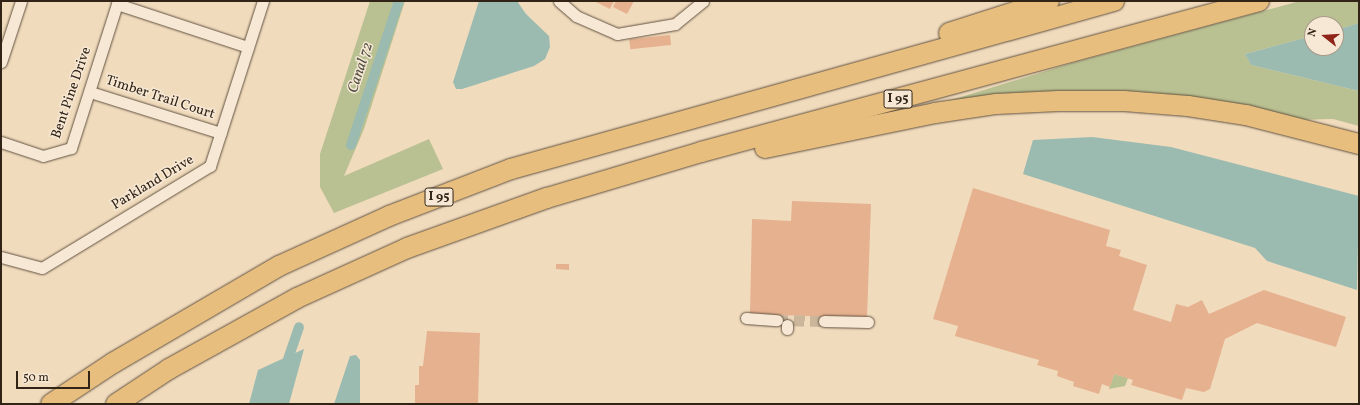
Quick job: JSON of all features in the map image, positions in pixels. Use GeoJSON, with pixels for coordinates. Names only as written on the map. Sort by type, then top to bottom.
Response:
{"type":"FeatureCollection","features":[{"type":"Feature","properties":{"kind":"highway"},"geometry":{"type":"LineString","coordinates":[[862,71],[910,45],[1049,1]]}},
{"type":"Feature","properties":{"kind":"highway","name":"I 95"},"geometry":{"type":"LineString","coordinates":[[51,404],[113,363],[279,266],[389,216],[511,169],[1114,1]]}},
{"type":"Feature","properties":{"kind":"highway","name":"I 95"},"geometry":{"type":"LineString","coordinates":[[116,404],[169,368],[297,298],[407,248],[547,198],[701,152],[1259,1]]}},
{"type":"Feature","properties":{"kind":"highway"},"geometry":{"type":"LineString","coordinates":[[701,152],[753,150],[935,113],[996,104],[1058,101],[1124,101],[1196,108],[1246,115],[1359,144]]}},
{"type":"Feature","properties":{"kind":"street"},"geometry":{"type":"LineString","coordinates":[[1,62],[21,1]]}},
{"type":"Feature","properties":{"kind":"street","name":"Parkland Drive"},"geometry":{"type":"LineString","coordinates":[[1,257],[42,268],[210,166],[263,1]]}},
{"type":"Feature","properties":{"kind":"street"},"geometry":{"type":"LineString","coordinates":[[559,1],[576,16],[617,34],[675,24],[703,1]]}},
{"type":"Feature","properties":{"kind":"street"},"geometry":{"type":"LineString","coordinates":[[118,2],[248,47]]}},
{"type":"Feature","properties":{"kind":"street","name":"Bent Pine Drive"},"geometry":{"type":"LineString","coordinates":[[1,142],[44,156],[71,148],[118,2]]}},
{"type":"Feature","properties":{"kind":"street","name":"Timber Trail Court"},"geometry":{"type":"LineString","coordinates":[[90,92],[221,133]]}},
{"type":"Feature","properties":{"kind":"street"},"geometry":{"type":"LineString","coordinates":[[746,318],[784,325]]}},
{"type":"Feature","properties":{"kind":"street"},"geometry":{"type":"LineString","coordinates":[[824,321],[869,321]]}},
{"type":"Feature","properties":{"kind":"green space"},"geometry":{"type":"Polygon","coordinates":[[[370,1],[405,1],[364,129],[344,176],[429,139],[443,169],[334,213],[320,187],[320,154],[370,1]]]}},
{"type":"Feature","properties":{"kind":"green space"},"geometry":{"type":"Polygon","coordinates":[[[1300,1],[1359,1],[1359,23],[1344,28],[1344,16],[1304,16],[1304,38],[1245,54],[1251,65],[1359,91],[1359,126],[1333,119],[1292,120],[1268,115],[935,105],[1072,63],[1300,1]]]}},
{"type":"Feature","properties":{"kind":"green space"},"geometry":{"type":"Polygon","coordinates":[[[1114,374],[1128,378],[1125,386],[1109,389],[1114,374]]]}},
{"type":"Feature","properties":{"kind":"water"},"geometry":{"type":"Polygon","coordinates":[[[479,1],[517,1],[526,14],[549,36],[550,47],[545,59],[534,66],[462,89],[456,89],[453,82],[479,1]]]}},
{"type":"Feature","properties":{"kind":"water"},"geometry":{"type":"Polygon","coordinates":[[[1359,23],[1359,91],[1251,65],[1245,54],[1304,38],[1304,56],[1344,56],[1344,28],[1359,23]]]}},
{"type":"Feature","properties":{"kind":"water"},"geometry":{"type":"Polygon","coordinates":[[[1092,137],[1171,147],[1359,196],[1357,290],[1267,261],[1255,248],[1023,174],[1033,140],[1092,137]]]}},
{"type":"Feature","properties":{"kind":"water"},"geometry":{"type":"Polygon","coordinates":[[[304,349],[289,404],[249,404],[258,370],[304,349]]]}},
{"type":"Feature","properties":{"kind":"water"},"geometry":{"type":"Polygon","coordinates":[[[356,355],[360,360],[360,404],[334,404],[350,356],[356,355]]]}},
{"type":"Feature","properties":{"kind":"building"},"geometry":{"type":"Polygon","coordinates":[[[594,1],[614,1],[610,9],[594,1]]]}},
{"type":"Feature","properties":{"kind":"building"},"geometry":{"type":"Polygon","coordinates":[[[616,1],[634,1],[627,14],[613,7],[616,1]]]}},
{"type":"Feature","properties":{"kind":"building"},"geometry":{"type":"Polygon","coordinates":[[[670,35],[671,45],[630,49],[629,39],[670,35]]]}},
{"type":"Feature","properties":{"kind":"building"},"geometry":{"type":"Polygon","coordinates":[[[973,188],[1110,230],[1106,246],[1121,250],[1119,256],[1147,265],[1133,310],[1171,322],[1176,304],[1188,307],[1202,300],[1209,314],[1264,290],[1346,317],[1336,347],[1257,323],[1225,339],[1210,389],[1204,392],[1186,388],[1182,400],[1131,385],[1133,380],[1114,374],[1110,387],[1102,384],[1099,394],[1073,386],[1074,382],[1057,376],[1058,371],[1037,365],[1039,360],[955,336],[958,326],[933,319],[973,188]]]}},
{"type":"Feature","properties":{"kind":"building"},"geometry":{"type":"Polygon","coordinates":[[[792,201],[871,204],[867,318],[750,314],[752,219],[791,221],[792,201]]]}},
{"type":"Feature","properties":{"kind":"building"},"geometry":{"type":"Polygon","coordinates":[[[556,264],[569,264],[569,270],[556,269],[556,264]]]}},
{"type":"Feature","properties":{"kind":"building"},"geometry":{"type":"Polygon","coordinates":[[[427,331],[480,333],[478,404],[415,404],[415,385],[419,385],[419,366],[423,366],[427,331]]]}},
{"type":"Feature","properties":{"kind":"waterway","name":"Canal 72"},"geometry":{"type":"LineString","coordinates":[[351,145],[399,1]]}},
{"type":"Feature","properties":{"kind":"waterway","name":"Canal 72"},"geometry":{"type":"LineString","coordinates":[[285,368],[299,327]]}},
{"type":"Feature","properties":{"kind":"tunnel"},"geometry":{"type":"LineString","coordinates":[[777,320],[824,321]]}}]}
